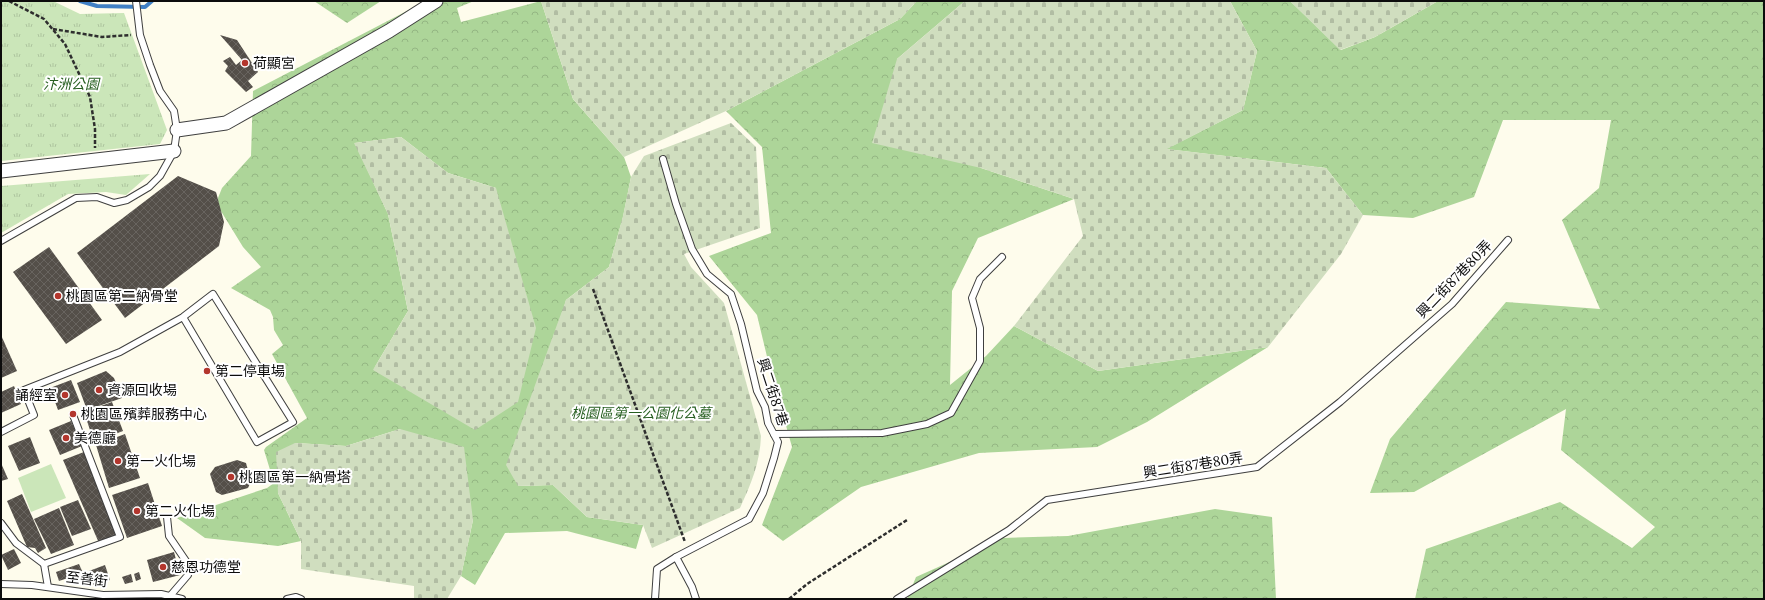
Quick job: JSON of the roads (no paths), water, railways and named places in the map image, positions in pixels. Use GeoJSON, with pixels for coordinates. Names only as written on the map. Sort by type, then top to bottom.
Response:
{"type":"FeatureCollection","features":[{"type":"Feature","properties":{"kind":"street"},"geometry":{"type":"LineString","coordinates":[[177,130],[226,123],[389,31],[436,1]]}},
{"type":"Feature","properties":{"kind":"street"},"geometry":{"type":"LineString","coordinates":[[1,171],[174,151]]}},
{"type":"Feature","properties":{"kind":"lane"},"geometry":{"type":"LineString","coordinates":[[1,241],[76,198],[98,197],[114,203],[127,200],[149,187],[160,176],[174,151],[177,130],[174,111],[160,91],[140,35],[136,2]]}},
{"type":"Feature","properties":{"kind":"lane","name":"興二街87巷"},"geometry":{"type":"LineString","coordinates":[[663,159],[676,204],[692,248],[707,274],[730,294],[741,324],[757,391],[765,407],[768,423],[778,442],[763,492],[749,519],[676,557]]}},
{"type":"Feature","properties":{"kind":"lane","name":"興二街87巷80弄"},"geometry":{"type":"LineString","coordinates":[[897,599],[1010,530],[1048,500],[1257,467],[1340,402],[1452,304],[1508,240]]}},
{"type":"Feature","properties":{"kind":"lane"},"geometry":{"type":"LineString","coordinates":[[774,434],[882,433],[927,424],[951,413],[980,361],[980,328],[972,298],[980,279],[1002,257]]}},
{"type":"Feature","properties":{"kind":"lane"},"geometry":{"type":"LineString","coordinates":[[1,432],[34,415],[24,390],[120,352],[183,317],[213,294],[293,422],[257,442],[183,317]]}},
{"type":"Feature","properties":{"kind":"lane"},"geometry":{"type":"LineString","coordinates":[[44,564],[120,537],[73,415]]}},
{"type":"Feature","properties":{"kind":"lane"},"geometry":{"type":"LineString","coordinates":[[167,517],[169,536],[188,564],[188,575],[170,598]]}},
{"type":"Feature","properties":{"kind":"lane"},"geometry":{"type":"LineString","coordinates":[[1,523],[16,543],[44,564],[48,587]]}},
{"type":"Feature","properties":{"kind":"lane"},"geometry":{"type":"LineString","coordinates":[[655,599],[657,569],[676,557],[692,587],[696,599]]}},
{"type":"Feature","properties":{"kind":"lane","name":"至善街"},"geometry":{"type":"LineString","coordinates":[[1,584],[32,585],[103,595],[161,594],[170,598],[182,599]]}},
{"type":"Feature","properties":{"kind":"lane"},"geometry":{"type":"LineString","coordinates":[[287,599],[301,599]]}},
{"type":"Feature","properties":{"kind":"waterway"},"geometry":{"type":"LineString","coordinates":[[80,1],[97,6],[145,7],[152,1]]}},
{"type":"Feature","properties":{"kind":"place","name":"荷顯宮"},"geometry":{"type":"Point","coordinates":[245,63]}},
{"type":"Feature","properties":{"kind":"place","name":"桃園區第二納骨堂"},"geometry":{"type":"Point","coordinates":[58,296]}},
{"type":"Feature","properties":{"kind":"place","name":"第二停車場"},"geometry":{"type":"Point","coordinates":[207,371]}},
{"type":"Feature","properties":{"kind":"place","name":"資源回收場"},"geometry":{"type":"Point","coordinates":[99,390]}},
{"type":"Feature","properties":{"kind":"place","name":"誦經室"},"geometry":{"type":"Point","coordinates":[65,395]}},
{"type":"Feature","properties":{"kind":"place","name":"桃園區殯葬服務中心"},"geometry":{"type":"Point","coordinates":[73,414]}},
{"type":"Feature","properties":{"kind":"place","name":"美德廳"},"geometry":{"type":"Point","coordinates":[66,438]}},
{"type":"Feature","properties":{"kind":"place","name":"第一火化場"},"geometry":{"type":"Point","coordinates":[118,461]}},
{"type":"Feature","properties":{"kind":"place","name":"桃園區第一納骨塔"},"geometry":{"type":"Point","coordinates":[231,477]}},
{"type":"Feature","properties":{"kind":"place","name":"第二火化場"},"geometry":{"type":"Point","coordinates":[137,511]}},
{"type":"Feature","properties":{"kind":"place","name":"慈恩功德堂"},"geometry":{"type":"Point","coordinates":[163,567]}},
{"type":"Feature","properties":{"kind":"park label","name":"汴洲公園"},"geometry":{"type":"Point","coordinates":[71,84]}},
{"type":"Feature","properties":{"kind":"park label","name":"桃園區第一公園化公墓"},"geometry":{"type":"Point","coordinates":[641,413]}}]}
